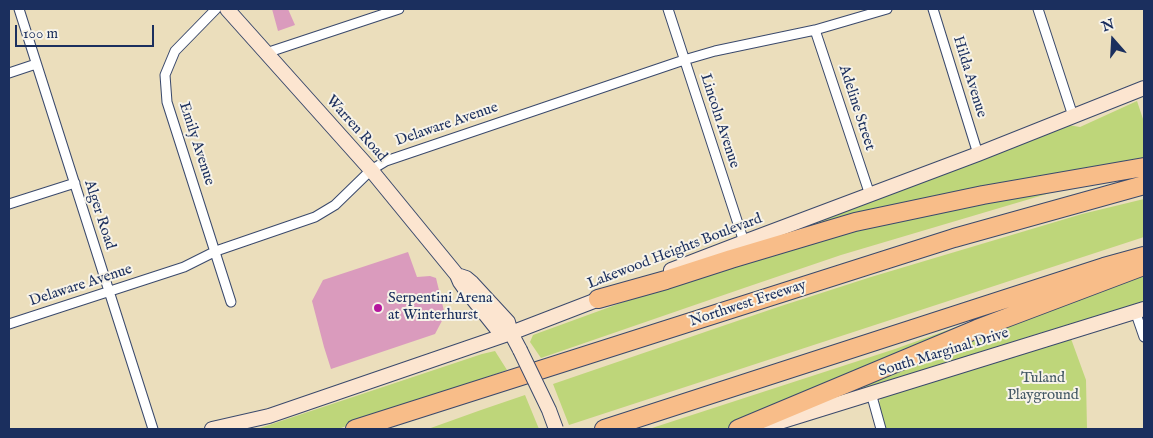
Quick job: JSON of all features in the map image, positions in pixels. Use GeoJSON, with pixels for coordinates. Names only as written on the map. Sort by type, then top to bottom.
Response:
{"type":"FeatureCollection","features":[{"type":"Feature","properties":{"kind":"highway"},"geometry":{"type":"LineString","coordinates":[[598,299],[855,222],[983,195],[1144,167]]}},
{"type":"Feature","properties":{"kind":"highway","name":"Northwest Freeway"},"geometry":{"type":"LineString","coordinates":[[354,429],[954,238],[1144,185]]}},
{"type":"Feature","properties":{"kind":"highway"},"geometry":{"type":"LineString","coordinates":[[604,429],[1094,270],[1144,256]]}},
{"type":"Feature","properties":{"kind":"highway"},"geometry":{"type":"LineString","coordinates":[[738,429],[977,329],[1144,266]]}},
{"type":"Feature","properties":{"kind":"main road","name":"Warren Road"},"geometry":{"type":"LineString","coordinates":[[227,9],[371,170],[457,275],[465,289],[497,329],[511,333]]}},
{"type":"Feature","properties":{"kind":"main road","name":"Lakewood Heights Boulevard"},"geometry":{"type":"LineString","coordinates":[[212,429],[269,416],[511,333],[744,242],[978,154],[1144,88]]}},
{"type":"Feature","properties":{"kind":"main road","name":"South Marginal Drive"},"geometry":{"type":"LineString","coordinates":[[754,429],[1140,310]]}},
{"type":"Feature","properties":{"kind":"main road"},"geometry":{"type":"LineString","coordinates":[[511,333],[549,410],[556,429]]}},
{"type":"Feature","properties":{"kind":"main road"},"geometry":{"type":"LineString","coordinates":[[234,429],[269,416]]}},
{"type":"Feature","properties":{"kind":"street","name":"Alger Road"},"geometry":{"type":"LineString","coordinates":[[18,9],[153,429]]}},
{"type":"Feature","properties":{"kind":"street","name":"Emily Avenue"},"geometry":{"type":"LineString","coordinates":[[216,9],[175,51],[165,75],[168,102],[231,302]]}},
{"type":"Feature","properties":{"kind":"street"},"geometry":{"type":"LineString","coordinates":[[266,53],[399,9]]}},
{"type":"Feature","properties":{"kind":"street","name":"Lincoln Avenue"},"geometry":{"type":"LineString","coordinates":[[668,9],[744,242]]}},
{"type":"Feature","properties":{"kind":"street","name":"Delaware Avenue"},"geometry":{"type":"LineString","coordinates":[[9,324],[184,267],[216,251],[315,217],[335,205],[371,170],[386,161],[684,60],[715,51],[815,30],[887,9]]}},
{"type":"Feature","properties":{"kind":"street","name":"Hilda Avenue"},"geometry":{"type":"LineString","coordinates":[[933,9],[978,154]]}},
{"type":"Feature","properties":{"kind":"street"},"geometry":{"type":"LineString","coordinates":[[1038,9],[1073,116]]}},
{"type":"Feature","properties":{"kind":"street","name":"Adeline Street"},"geometry":{"type":"LineString","coordinates":[[815,30],[870,195]]}},
{"type":"Feature","properties":{"kind":"street"},"geometry":{"type":"LineString","coordinates":[[9,73],[36,64]]}},
{"type":"Feature","properties":{"kind":"street"},"geometry":{"type":"LineString","coordinates":[[9,204],[75,183]]}},
{"type":"Feature","properties":{"kind":"street"},"geometry":{"type":"LineString","coordinates":[[1140,310],[1144,337]]}},
{"type":"Feature","properties":{"kind":"street"},"geometry":{"type":"LineString","coordinates":[[871,393],[881,429]]}},
{"type":"Feature","properties":{"kind":"green space"},"geometry":{"type":"Polygon","coordinates":[[[1137,101],[1144,122],[1144,160],[792,236],[790,232],[1068,125],[1080,127],[1137,101]]]}},
{"type":"Feature","properties":{"kind":"green space"},"geometry":{"type":"Polygon","coordinates":[[[1049,190],[1050,193],[841,255],[541,358],[530,342],[533,335],[651,292],[829,235],[1049,190]]]}},
{"type":"Feature","properties":{"kind":"green space"},"geometry":{"type":"Polygon","coordinates":[[[1144,199],[1144,237],[569,425],[553,384],[871,277],[1082,214],[1144,199]]]}},
{"type":"Feature","properties":{"kind":"green space"},"geometry":{"type":"Polygon","coordinates":[[[1144,275],[1144,303],[1037,334],[839,398],[837,394],[1040,312],[1144,275]]]}},
{"type":"Feature","properties":{"kind":"green space"},"geometry":{"type":"Polygon","coordinates":[[[973,321],[725,429],[649,429],[895,349],[973,321]]]}},
{"type":"Feature","properties":{"kind":"green space","name":"Tuland Playground"},"geometry":{"type":"Polygon","coordinates":[[[1070,336],[1086,380],[1087,429],[886,429],[878,405],[883,396],[1070,336]]]}},
{"type":"Feature","properties":{"kind":"green space"},"geometry":{"type":"Polygon","coordinates":[[[495,351],[507,370],[338,429],[257,429],[482,354],[495,351]]]}},
{"type":"Feature","properties":{"kind":"green space"},"geometry":{"type":"Polygon","coordinates":[[[525,395],[539,429],[428,429],[481,410],[525,395]]]}},
{"type":"Feature","properties":{"kind":"building"},"geometry":{"type":"Polygon","coordinates":[[[272,9],[288,9],[295,25],[278,31],[272,9]]]}},
{"type":"Feature","properties":{"kind":"building","name":"Serpentini Arena at Winterhurst"},"geometry":{"type":"Polygon","coordinates":[[[408,252],[417,277],[430,276],[436,278],[445,315],[435,334],[331,369],[312,301],[323,280],[408,252]]]}},
{"type":"Feature","properties":{"kind":"place","name":"Serpentini Arena at Winterhurst"},"geometry":{"type":"Point","coordinates":[378,308]}}]}
